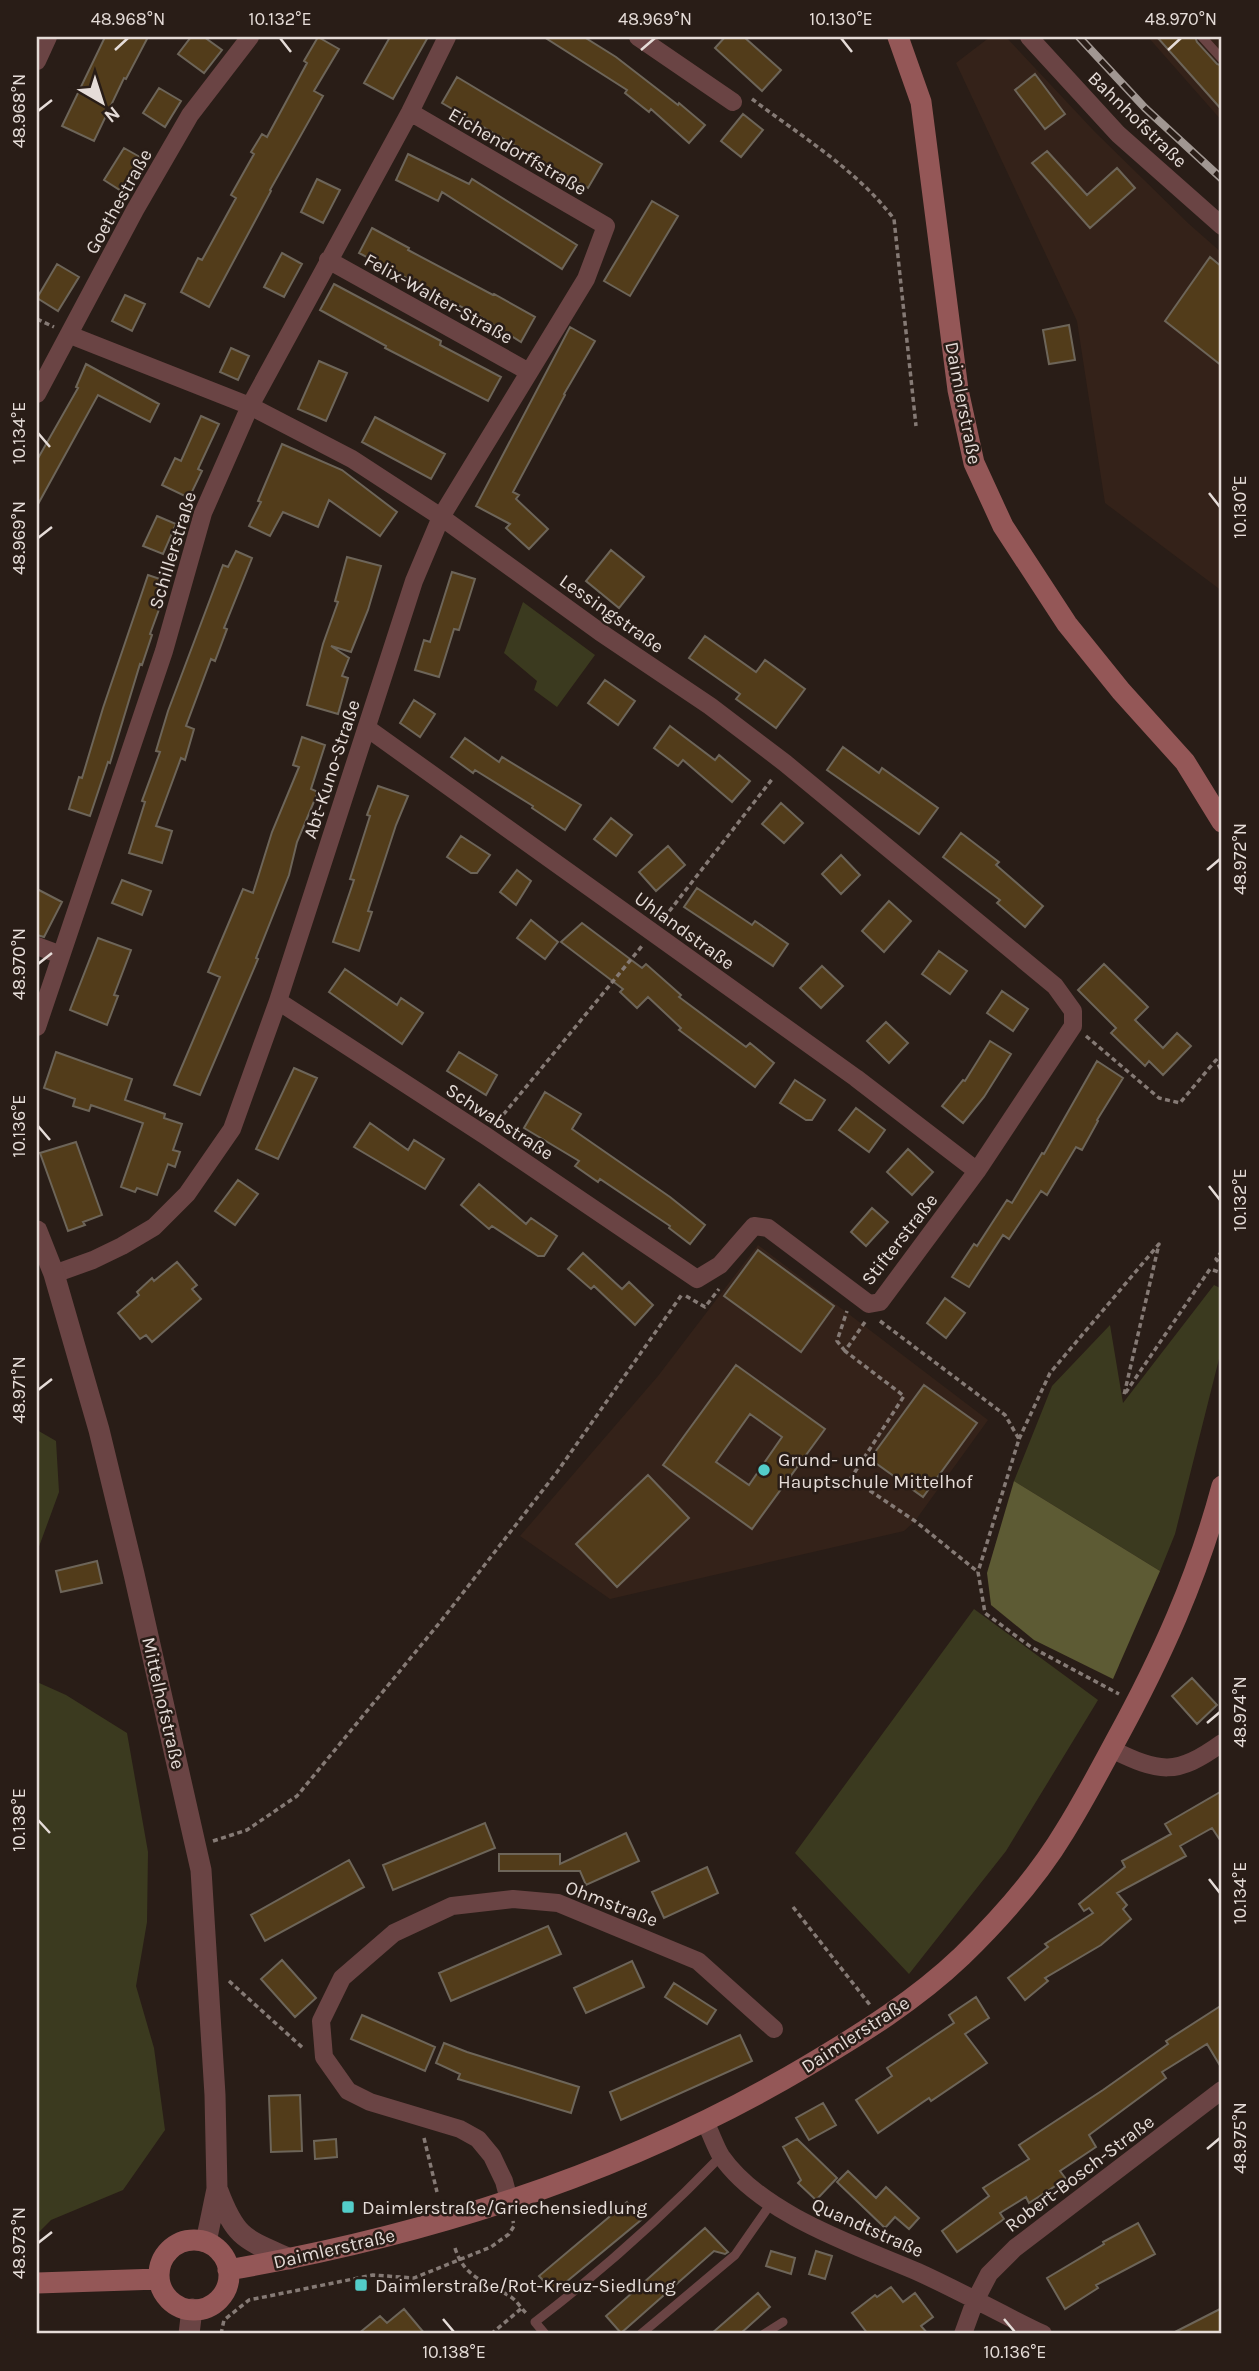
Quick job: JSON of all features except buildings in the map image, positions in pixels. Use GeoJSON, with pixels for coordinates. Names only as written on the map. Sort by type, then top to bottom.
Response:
{"type":"FeatureCollection","features":[{"type":"Feature","properties":{"kind":"main road","name":"Daimlerstraße"},"geometry":{"type":"LineString","coordinates":[[898,37],[921,102],[958,390],[974,463],[1003,526],[1067,625],[1121,691],[1185,762],[1222,822]]}},
{"type":"Feature","properties":{"kind":"main road","name":"Daimlerstraße"},"geometry":{"type":"LineString","coordinates":[[228,2270],[379,2239],[509,2200],[640,2153],[750,2100],[878,2023],[959,1958],[1008,1908],[1064,1833],[1173,1630],[1196,1569],[1222,1486]]}},
{"type":"Feature","properties":{"kind":"main road"},"geometry":{"type":"LineString","coordinates":[[194,2240],[206,2242],[216,2248],[223,2256],[228,2270],[226,2289],[219,2299],[211,2306],[192,2309],[177,2306],[168,2299],[159,2279],[164,2256],[172,2247],[194,2240]]}},
{"type":"Feature","properties":{"kind":"main road"},"geometry":{"type":"LineString","coordinates":[[37,2283],[159,2279]]}},
{"type":"Feature","properties":{"kind":"street"},"geometry":{"type":"LineString","coordinates":[[37,61],[48,37]]}},
{"type":"Feature","properties":{"kind":"street","name":"Goethestraße"},"geometry":{"type":"LineString","coordinates":[[37,394],[190,115],[250,37]]}},
{"type":"Feature","properties":{"kind":"street","name":"Schillerstraße"},"geometry":{"type":"LineString","coordinates":[[37,1027],[164,651],[202,513],[250,406],[410,112],[447,37]]}},
{"type":"Feature","properties":{"kind":"street"},"geometry":{"type":"LineString","coordinates":[[638,37],[733,102]]}},
{"type":"Feature","properties":{"kind":"street","name":"Bahnhofstraße"},"geometry":{"type":"LineString","coordinates":[[1029,37],[1118,134],[1222,226]]}},
{"type":"Feature","properties":{"kind":"street","name":"Eichendorffstraße"},"geometry":{"type":"LineString","coordinates":[[410,112],[606,226]]}},
{"type":"Feature","properties":{"kind":"street","name":"Abt-Kuno-Straße"},"geometry":{"type":"LineString","coordinates":[[54,1274],[93,1260],[153,1227],[187,1194],[232,1129],[278,1002],[414,581],[441,517],[586,279],[606,226]]}},
{"type":"Feature","properties":{"kind":"street","name":"Felix-Walter-Straße"},"geometry":{"type":"LineString","coordinates":[[328,260],[529,372]]}},
{"type":"Feature","properties":{"kind":"street","name":"Lessingstraße"},"geometry":{"type":"LineString","coordinates":[[70,335],[250,406],[352,459],[441,517],[600,632],[710,706],[785,763],[1055,986],[1073,1018]]}},
{"type":"Feature","properties":{"kind":"street","name":"Uhlandstraße"},"geometry":{"type":"LineString","coordinates":[[367,728],[856,1078],[977,1171]]}},
{"type":"Feature","properties":{"kind":"street"},"geometry":{"type":"LineString","coordinates":[[37,946],[61,955]]}},
{"type":"Feature","properties":{"kind":"street","name":"Schwabstraße"},"geometry":{"type":"LineString","coordinates":[[278,1002],[486,1136],[697,1279]]}},
{"type":"Feature","properties":{"kind":"street","name":"Stifterstraße"},"geometry":{"type":"LineString","coordinates":[[697,1279],[720,1265],[754,1226],[768,1228],[869,1304],[880,1302],[977,1171],[1073,1018]]}},
{"type":"Feature","properties":{"kind":"street","name":"Mittelhofstraße"},"geometry":{"type":"LineString","coordinates":[[37,1231],[54,1274],[102,1443],[201,1870],[215,2095],[217,2189],[206,2242]]}},
{"type":"Feature","properties":{"kind":"street"},"geometry":{"type":"LineString","coordinates":[[1111,1749],[1154,1768],[1183,1766],[1222,1743]]}},
{"type":"Feature","properties":{"kind":"street","name":"Ohmstraße"},"geometry":{"type":"LineString","coordinates":[[324,2057],[321,2021],[342,1979],[394,1933],[452,1906],[513,1899],[558,1903],[698,1961],[774,2029]]}},
{"type":"Feature","properties":{"kind":"street"},"geometry":{"type":"LineString","coordinates":[[324,2057],[348,2091],[370,2102],[460,2129],[478,2139],[492,2156],[509,2200]]}},
{"type":"Feature","properties":{"kind":"street","name":"Robert-Bosch-Straße"},"geometry":{"type":"LineString","coordinates":[[963,2334],[975,2301],[989,2274],[1015,2248],[1222,2090]]}},
{"type":"Feature","properties":{"kind":"street","name":"Quandtstraße"},"geometry":{"type":"LineString","coordinates":[[705,2122],[721,2155],[743,2180],[780,2210],[921,2273],[1043,2334]]}},
{"type":"Feature","properties":{"kind":"street","name":"Mittelhofstraße"},"geometry":{"type":"LineString","coordinates":[[217,2189],[228,2217],[238,2231],[250,2241],[290,2259]]}},
{"type":"Feature","properties":{"kind":"street"},"geometry":{"type":"LineString","coordinates":[[189,2334],[192,2309]]}},
{"type":"Feature","properties":{"kind":"lane"},"geometry":{"type":"LineString","coordinates":[[1202,37],[1222,59]]}},
{"type":"Feature","properties":{"kind":"lane"},"geometry":{"type":"LineString","coordinates":[[545,2334],[535,2322],[593,2277],[660,2218],[721,2155]]}},
{"type":"Feature","properties":{"kind":"lane"},"geometry":{"type":"LineString","coordinates":[[641,2334],[735,2255],[772,2202]]}},
{"type":"Feature","properties":{"kind":"lane"},"geometry":{"type":"LineString","coordinates":[[764,2334],[783,2322]]}},
{"type":"Feature","properties":{"kind":"path"},"geometry":{"type":"LineString","coordinates":[[733,102],[746,95],[858,180],[879,199],[894,219],[916,426]]}},
{"type":"Feature","properties":{"kind":"path"},"geometry":{"type":"LineString","coordinates":[[37,319],[52,326]]}},
{"type":"Feature","properties":{"kind":"path"},"geometry":{"type":"LineString","coordinates":[[486,1136],[653,933],[785,763]]}},
{"type":"Feature","properties":{"kind":"path"},"geometry":{"type":"LineString","coordinates":[[1073,1018],[1159,1098],[1180,1103],[1216,1060],[1222,1072]]}},
{"type":"Feature","properties":{"kind":"path"},"geometry":{"type":"LineString","coordinates":[[1136,1703],[1031,1647],[985,1613],[978,1572],[1019,1439],[1050,1373],[1159,1244],[1124,1395],[1210,1269],[1222,1273]]}},
{"type":"Feature","properties":{"kind":"path"},"geometry":{"type":"LineString","coordinates":[[1222,1251],[1216,1259],[1222,1266]]}},
{"type":"Feature","properties":{"kind":"path"},"geometry":{"type":"LineString","coordinates":[[195,1845],[247,1830],[297,1796],[440,1622],[557,1472],[682,1293],[697,1279]]}},
{"type":"Feature","properties":{"kind":"path"},"geometry":{"type":"LineString","coordinates":[[682,1293],[705,1307],[720,1287]]}},
{"type":"Feature","properties":{"kind":"path"},"geometry":{"type":"LineString","coordinates":[[850,1303],[837,1341],[845,1351],[904,1396],[851,1478],[915,1521],[978,1572]]}},
{"type":"Feature","properties":{"kind":"path"},"geometry":{"type":"LineString","coordinates":[[869,1304],[880,1322]]}},
{"type":"Feature","properties":{"kind":"path"},"geometry":{"type":"LineString","coordinates":[[845,1351],[869,1317],[880,1322],[1005,1415],[1019,1439]]}},
{"type":"Feature","properties":{"kind":"path"},"geometry":{"type":"LineString","coordinates":[[793,1907],[869,2004],[878,2023]]}},
{"type":"Feature","properties":{"kind":"path"},"geometry":{"type":"LineString","coordinates":[[208,1979],[229,1980],[312,2056],[324,2057]]}},
{"type":"Feature","properties":{"kind":"path"},"geometry":{"type":"LineString","coordinates":[[428,2119],[423,2135],[437,2192]]}},
{"type":"Feature","properties":{"kind":"path"},"geometry":{"type":"LineString","coordinates":[[221,2334],[224,2320],[249,2300],[373,2275],[414,2278],[491,2247],[509,2234],[514,2226],[509,2200]]}},
{"type":"Feature","properties":{"kind":"path"},"geometry":{"type":"LineString","coordinates":[[455,2248],[458,2259],[478,2281],[512,2298],[535,2322]]}},
{"type":"Feature","properties":{"kind":"path"},"geometry":{"type":"LineString","coordinates":[[491,2334],[522,2308]]}},
{"type":"Feature","properties":{"kind":"shaded area"},"geometry":{"type":"Polygon","coordinates":[[[990,37],[1006,37],[1095,132],[1222,253],[1222,591],[1105,503],[1077,321],[956,63],[990,37]]]}},
{"type":"Feature","properties":{"kind":"shaded area"},"geometry":{"type":"Polygon","coordinates":[[[1148,37],[1222,37],[1222,121],[1148,37]]]}},
{"type":"Feature","properties":{"kind":"shaded area"},"geometry":{"type":"Polygon","coordinates":[[[523,602],[595,655],[557,707],[534,690],[537,681],[504,653],[523,602]]]}},
{"type":"Feature","properties":{"kind":"shaded area","name":"Grund- und Hauptschule Mittelhof"},"geometry":{"type":"Polygon","coordinates":[[[758,1245],[988,1420],[915,1521],[904,1531],[610,1599],[520,1536],[658,1376],[758,1245]]]}},
{"type":"Feature","properties":{"kind":"shaded area"},"geometry":{"type":"Polygon","coordinates":[[[1214,1285],[1222,1289],[1222,1347],[1175,1534],[1160,1571],[1014,1481],[1052,1386],[1110,1325],[1123,1403],[1214,1285]]]}},
{"type":"Feature","properties":{"kind":"shaded area"},"geometry":{"type":"Polygon","coordinates":[[[37,1430],[56,1441],[59,1492],[37,1552],[37,1430]]]}},
{"type":"Feature","properties":{"kind":"shaded area"},"geometry":{"type":"Polygon","coordinates":[[[1014,1481],[1160,1571],[1113,1679],[1034,1640],[991,1605],[987,1573],[1014,1481]]]}},
{"type":"Feature","properties":{"kind":"shaded area"},"geometry":{"type":"Polygon","coordinates":[[[974,1609],[1098,1700],[1006,1851],[909,1974],[795,1853],[974,1609]]]}},
{"type":"Feature","properties":{"kind":"shaded area"},"geometry":{"type":"Polygon","coordinates":[[[37,1682],[66,1695],[127,1733],[148,1852],[147,1922],[136,1986],[154,2048],[165,2130],[123,2190],[51,2220],[37,2234],[37,1682]]]}},
{"type":"Feature","properties":{"kind":"railway"},"geometry":{"type":"LineString","coordinates":[[1079,37],[1145,108],[1222,179]]}},
{"type":"Feature","properties":{"kind":"place","name":"Grund- und Hauptschule Mittelhof"},"geometry":{"type":"Point","coordinates":[764,1470]}},
{"type":"Feature","properties":{"kind":"place","name":"Daimlerstraße/Griechensiedlung"},"geometry":{"type":"Point","coordinates":[348,2207]}},
{"type":"Feature","properties":{"kind":"place","name":"Daimlerstraße/Rot-Kreuz-Siedlung"},"geometry":{"type":"Point","coordinates":[361,2285]}}]}
